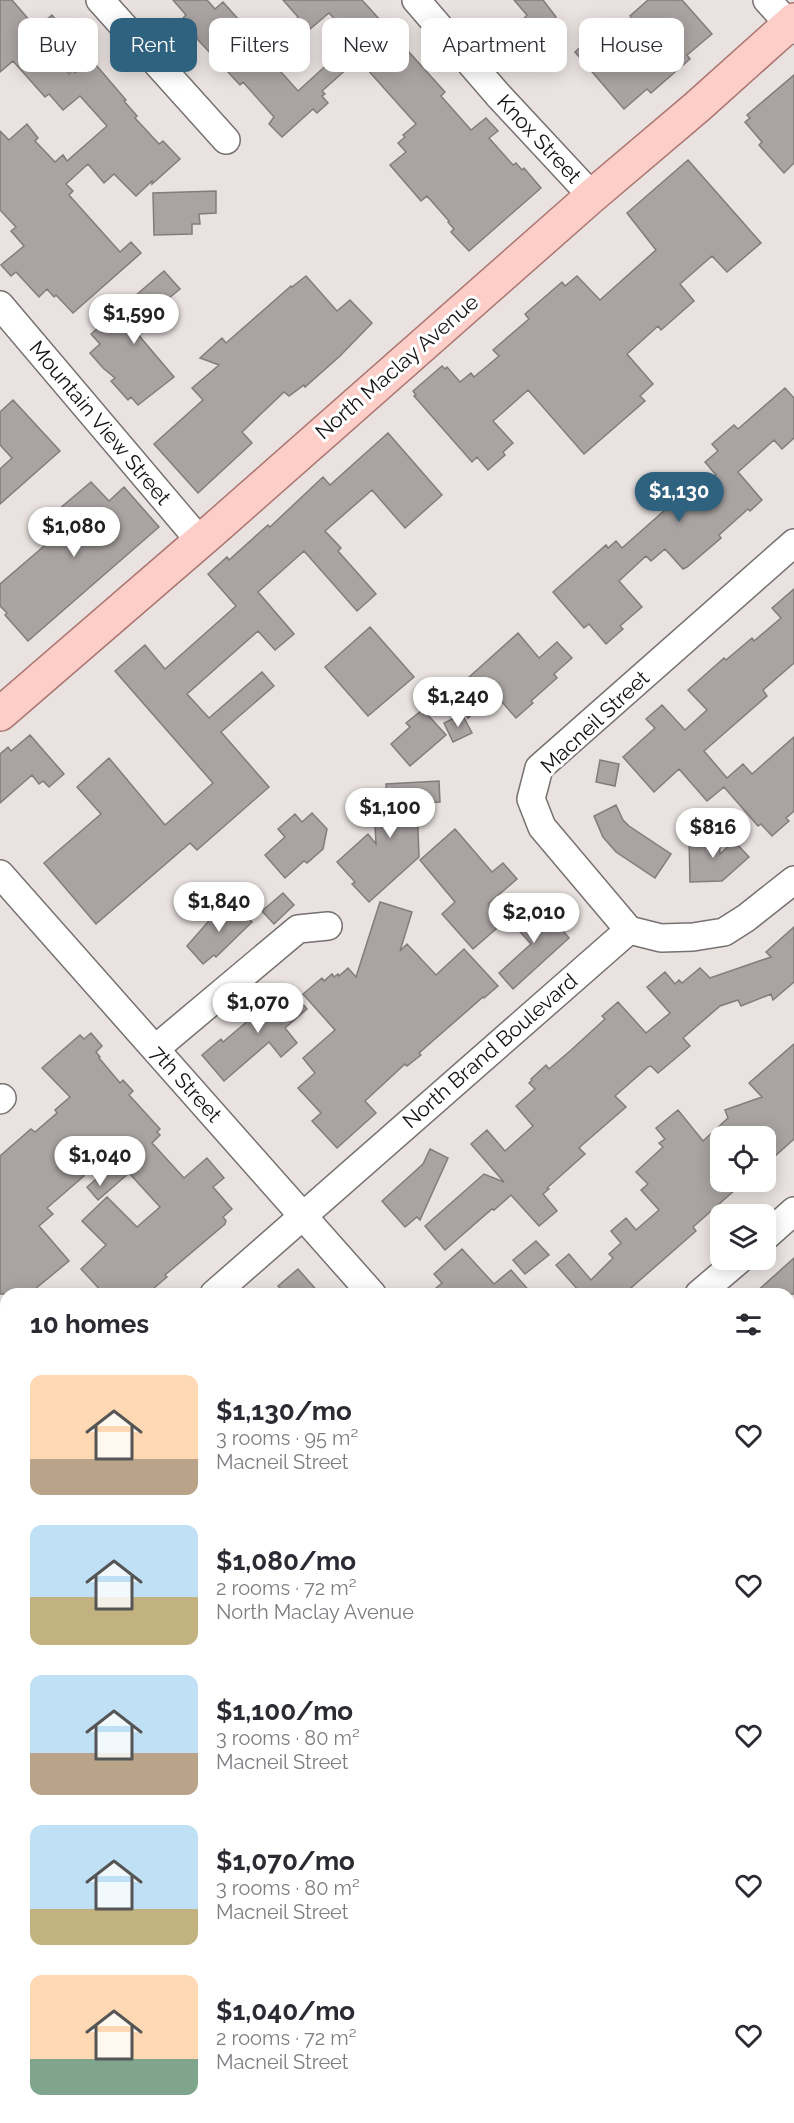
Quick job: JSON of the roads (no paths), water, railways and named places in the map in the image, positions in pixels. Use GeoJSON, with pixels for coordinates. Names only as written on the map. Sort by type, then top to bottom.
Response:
{"type":"FeatureCollection","features":[{"type":"Feature","properties":{"kind":"main road","name":"North Maclay Avenue"},"geometry":{"type":"LineString","coordinates":[[0,714],[592,196],[792,25]]}},
{"type":"Feature","properties":{"kind":"street"},"geometry":{"type":"LineString","coordinates":[[100,0],[226,140]]}},
{"type":"Feature","properties":{"kind":"street","name":"Knox Street"},"geometry":{"type":"LineString","coordinates":[[416,0],[498,95],[592,196]]}},
{"type":"Feature","properties":{"kind":"street"},"geometry":{"type":"LineString","coordinates":[[767,0],[792,25]]}},
{"type":"Feature","properties":{"kind":"street","name":"Mountain View Street"},"geometry":{"type":"LineString","coordinates":[[0,304],[200,541]]}},
{"type":"Feature","properties":{"kind":"street","name":"Macneil Street"},"geometry":{"type":"LineString","coordinates":[[629,930],[542,827],[531,799],[539,768],[794,543]]}},
{"type":"Feature","properties":{"kind":"street","name":"7th Street"},"geometry":{"type":"LineString","coordinates":[[0,874],[367,1288]]}},
{"type":"Feature","properties":{"kind":"street"},"geometry":{"type":"LineString","coordinates":[[629,930],[662,938],[693,937],[724,932],[746,918],[794,880]]}},
{"type":"Feature","properties":{"kind":"street"},"geometry":{"type":"LineString","coordinates":[[155,1049],[298,929],[328,926]]}},
{"type":"Feature","properties":{"kind":"street","name":"North Brand Boulevard"},"geometry":{"type":"LineString","coordinates":[[221,1288],[629,930]]}},
{"type":"Feature","properties":{"kind":"street"},"geometry":{"type":"LineString","coordinates":[[776,1227],[794,1211]]}},
{"type":"Feature","properties":{"kind":"street"},"geometry":{"type":"LineString","coordinates":[[706,1288],[727,1270]]}}]}
